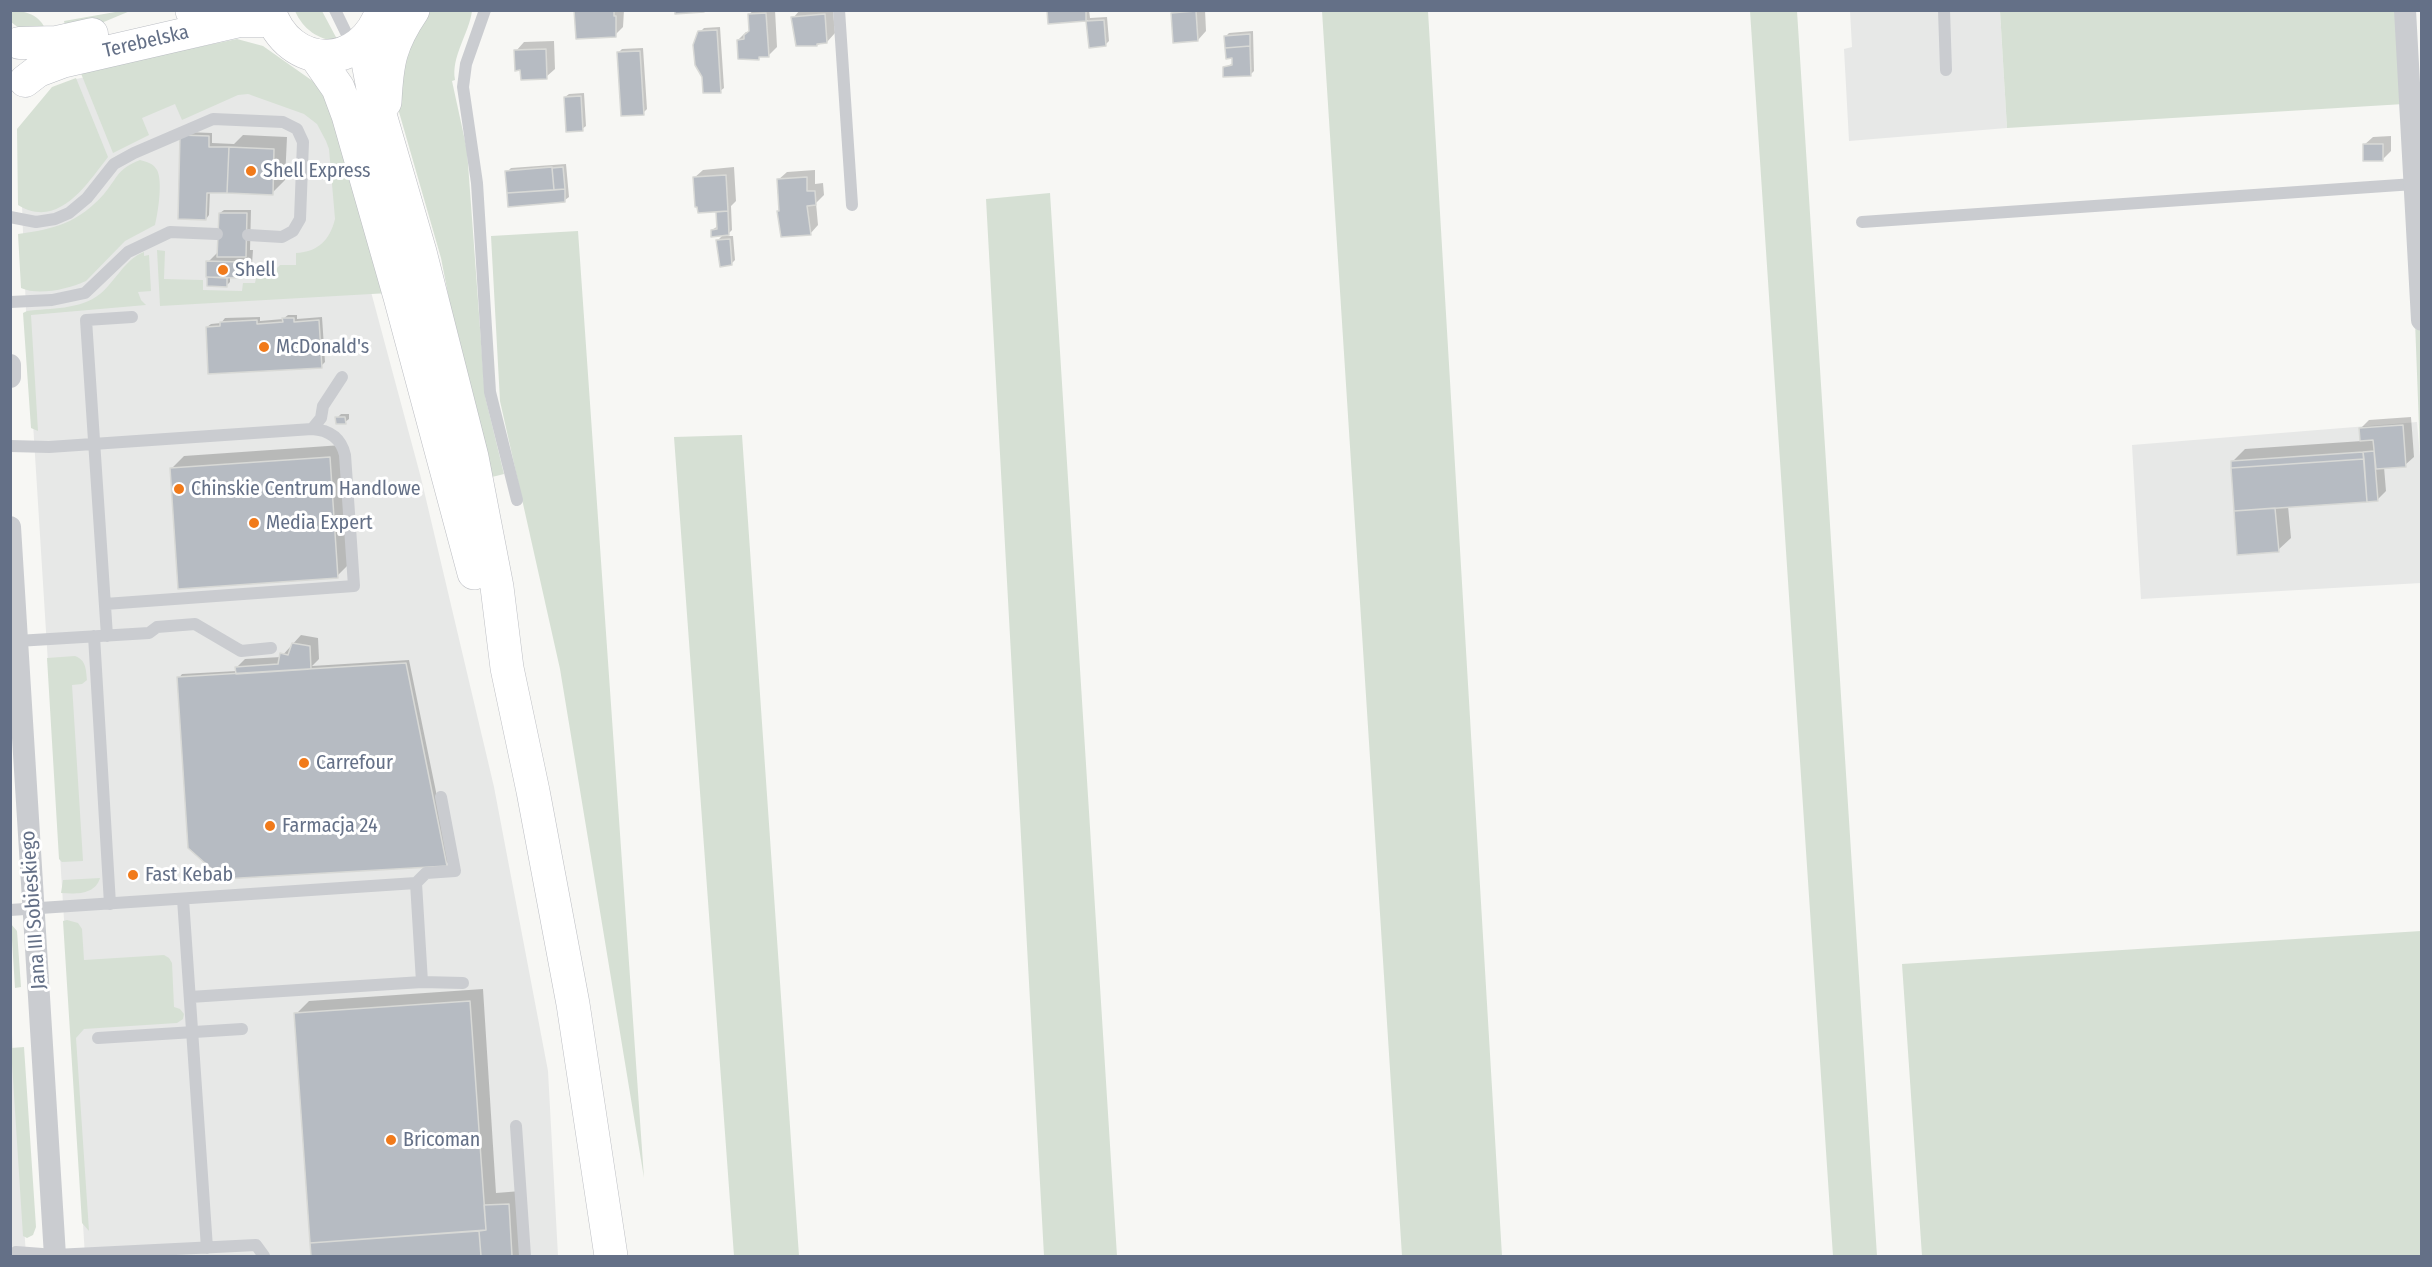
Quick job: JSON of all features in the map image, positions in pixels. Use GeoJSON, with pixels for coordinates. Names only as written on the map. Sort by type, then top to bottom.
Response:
{"type":"FeatureCollection","features":[{"type":"Feature","properties":{"kind":"main road"},"geometry":{"type":"LineString","coordinates":[[271,16],[280,34],[291,46],[315,55],[336,54],[359,45],[376,26],[382,10]]}},
{"type":"Feature","properties":{"kind":"main road"},"geometry":{"type":"LineString","coordinates":[[385,128],[386,76],[391,49],[413,10]]}},
{"type":"Feature","properties":{"kind":"main road"},"geometry":{"type":"LineString","coordinates":[[359,45],[420,252],[467,436],[497,587],[507,668],[566,962],[611,1257]]}},
{"type":"Feature","properties":{"kind":"main road"},"geometry":{"type":"LineString","coordinates":[[315,55],[338,88],[348,115],[397,285],[489,626],[507,668]]}},
{"type":"Feature","properties":{"kind":"street"},"geometry":{"type":"LineString","coordinates":[[2405,10],[2421,320]]}},
{"type":"Feature","properties":{"kind":"street","name":"Terebelska"},"geometry":{"type":"LineString","coordinates":[[15,39],[57,42],[194,11]]}},
{"type":"Feature","properties":{"kind":"street","name":"Terebelska"},"geometry":{"type":"LineString","coordinates":[[18,90],[38,71],[62,62],[271,16]]}},
{"type":"Feature","properties":{"kind":"street"},"geometry":{"type":"LineString","coordinates":[[15,39],[27,60],[18,90]]}},
{"type":"Feature","properties":{"kind":"street"},"geometry":{"type":"LineString","coordinates":[[10,364],[10,377]]}},
{"type":"Feature","properties":{"kind":"street","name":"Jana III Sobieskiego"},"geometry":{"type":"LineString","coordinates":[[10,527],[17,641],[17,746],[34,909],[55,1256]]}},
{"type":"Feature","properties":{"kind":"lane"},"geometry":{"type":"LineString","coordinates":[[335,10],[359,45]]}},
{"type":"Feature","properties":{"kind":"lane"},"geometry":{"type":"LineString","coordinates":[[485,10],[466,64],[463,87],[477,183],[490,392],[517,500]]}},
{"type":"Feature","properties":{"kind":"lane"},"geometry":{"type":"LineString","coordinates":[[839,10],[852,205]]}},
{"type":"Feature","properties":{"kind":"lane"},"geometry":{"type":"LineString","coordinates":[[1944,10],[1946,70]]}},
{"type":"Feature","properties":{"kind":"lane"},"geometry":{"type":"LineString","coordinates":[[10,217],[36,222],[55,219],[69,213],[87,198],[114,164],[213,119],[283,122],[297,129],[303,142],[300,219],[293,231],[282,237],[248,235]]}},
{"type":"Feature","properties":{"kind":"lane"},"geometry":{"type":"LineString","coordinates":[[1862,222],[2414,184]]}},
{"type":"Feature","properties":{"kind":"lane"},"geometry":{"type":"LineString","coordinates":[[10,302],[52,300],[85,293],[128,252],[170,232],[217,234]]}},
{"type":"Feature","properties":{"kind":"lane"},"geometry":{"type":"LineString","coordinates":[[107,636],[86,320],[132,317]]}},
{"type":"Feature","properties":{"kind":"lane"},"geometry":{"type":"LineString","coordinates":[[312,429],[321,418],[323,406],[342,377]]}},
{"type":"Feature","properties":{"kind":"lane"},"geometry":{"type":"LineString","coordinates":[[10,446],[49,447],[321,429],[334,436],[344,450],[354,586],[105,604]]}},
{"type":"Feature","properties":{"kind":"lane"},"geometry":{"type":"LineString","coordinates":[[17,641],[148,633],[156,627],[195,624],[241,651],[271,648]]}},
{"type":"Feature","properties":{"kind":"lane"},"geometry":{"type":"LineString","coordinates":[[94,636],[110,903]]}},
{"type":"Feature","properties":{"kind":"lane"},"geometry":{"type":"LineString","coordinates":[[10,910],[416,883],[426,873],[455,871],[441,797]]}},
{"type":"Feature","properties":{"kind":"lane"},"geometry":{"type":"LineString","coordinates":[[416,883],[422,982]]}},
{"type":"Feature","properties":{"kind":"lane"},"geometry":{"type":"LineString","coordinates":[[183,899],[207,1248]]}},
{"type":"Feature","properties":{"kind":"lane"},"geometry":{"type":"LineString","coordinates":[[190,997],[422,982],[464,983]]}},
{"type":"Feature","properties":{"kind":"lane"},"geometry":{"type":"LineString","coordinates":[[98,1038],[242,1029]]}},
{"type":"Feature","properties":{"kind":"lane"},"geometry":{"type":"LineString","coordinates":[[516,1126],[525,1257]]}},
{"type":"Feature","properties":{"kind":"lane"},"geometry":{"type":"LineString","coordinates":[[16,1252],[55,1256],[256,1245],[264,1257]]}},
{"type":"Feature","properties":{"kind":"shaded area"},"geometry":{"type":"Polygon","coordinates":[[[10,11],[35,16],[43,25],[48,37],[23,31],[11,22],[10,11]]]}},
{"type":"Feature","properties":{"kind":"shaded area"},"geometry":{"type":"Polygon","coordinates":[[[130,11],[87,29],[67,34],[64,21],[130,11]]]}},
{"type":"Feature","properties":{"kind":"shaded area"},"geometry":{"type":"Polygon","coordinates":[[[295,11],[322,11],[338,41],[318,36],[312,32],[302,23],[295,11]]]}},
{"type":"Feature","properties":{"kind":"shaded area"},"geometry":{"type":"Polygon","coordinates":[[[427,11],[472,11],[456,62],[455,80],[452,81],[467,150],[485,396],[504,474],[484,479],[441,258],[399,112],[394,78],[427,11]]]}},
{"type":"Feature","properties":{"kind":"shaded area"},"geometry":{"type":"Polygon","coordinates":[[[1322,11],[1428,11],[1502,1256],[1402,1256],[1322,11]]]}},
{"type":"Feature","properties":{"kind":"shaded area"},"geometry":{"type":"Polygon","coordinates":[[[1750,11],[1797,11],[1877,1256],[1833,1256],[1750,11]]]}},
{"type":"Feature","properties":{"kind":"shaded area"},"geometry":{"type":"Polygon","coordinates":[[[1850,11],[2000,11],[2007,128],[1849,141],[1844,49],[1852,47],[1850,11]]]}},
{"type":"Feature","properties":{"kind":"shaded area"},"geometry":{"type":"Polygon","coordinates":[[[2000,11],[2400,11],[2404,104],[2007,128],[2000,11]]]}},
{"type":"Feature","properties":{"kind":"shaded area"},"geometry":{"type":"Polygon","coordinates":[[[237,39],[263,46],[324,89],[389,293],[160,306],[157,250],[165,251],[164,279],[203,280],[203,290],[242,291],[243,283],[255,283],[256,278],[270,275],[280,265],[296,265],[296,253],[311,250],[322,243],[330,233],[335,219],[329,149],[317,124],[304,114],[248,94],[238,95],[182,120],[175,104],[142,118],[149,135],[113,153],[78,66],[160,55],[237,39]]]}},
{"type":"Feature","properties":{"kind":"shaded area"},"geometry":{"type":"Polygon","coordinates":[[[139,66],[323,113],[421,478],[494,787],[548,1071],[558,1256],[85,1256],[26,311],[19,127],[76,79],[139,66]]]}},
{"type":"Feature","properties":{"kind":"shaded area"},"geometry":{"type":"Polygon","coordinates":[[[76,78],[108,157],[70,201],[46,212],[32,211],[18,205],[17,129],[52,87],[76,78]]]}},
{"type":"Feature","properties":{"kind":"shaded area"},"geometry":{"type":"Polygon","coordinates":[[[140,160],[154,166],[159,175],[155,225],[125,241],[86,281],[54,290],[36,291],[21,288],[18,234],[55,227],[85,212],[104,194],[122,170],[140,160]]]}},
{"type":"Feature","properties":{"kind":"shaded area"},"geometry":{"type":"Polygon","coordinates":[[[1050,193],[1117,1256],[1044,1256],[986,199],[1050,193]]]}},
{"type":"Feature","properties":{"kind":"shaded area"},"geometry":{"type":"Polygon","coordinates":[[[578,231],[644,1178],[560,669],[500,401],[491,236],[578,231]]]}},
{"type":"Feature","properties":{"kind":"shaded area"},"geometry":{"type":"Polygon","coordinates":[[[144,252],[144,256],[149,255],[151,291],[138,292],[146,305],[31,315],[38,431],[31,428],[23,313],[74,306],[92,299],[105,289],[131,260],[144,252]]]}},
{"type":"Feature","properties":{"kind":"shaded area"},"geometry":{"type":"Polygon","coordinates":[[[2421,266],[2421,480],[2413,268],[2421,266]]]}},
{"type":"Feature","properties":{"kind":"shaded area"},"geometry":{"type":"Polygon","coordinates":[[[2417,422],[2422,480],[2421,583],[2141,599],[2132,445],[2417,422]]]}},
{"type":"Feature","properties":{"kind":"shaded area"},"geometry":{"type":"Polygon","coordinates":[[[742,435],[799,1256],[734,1256],[674,437],[742,435]]]}},
{"type":"Feature","properties":{"kind":"shaded area"},"geometry":{"type":"Polygon","coordinates":[[[75,656],[83,662],[87,680],[82,684],[72,685],[83,861],[62,862],[59,859],[47,658],[75,656]]]}},
{"type":"Feature","properties":{"kind":"shaded area"},"geometry":{"type":"Polygon","coordinates":[[[100,878],[94,888],[84,892],[61,893],[63,880],[100,878]]]}},
{"type":"Feature","properties":{"kind":"shaded area"},"geometry":{"type":"Polygon","coordinates":[[[63,921],[78,923],[82,929],[84,960],[164,955],[169,958],[172,963],[174,1007],[180,1009],[184,1014],[183,1019],[177,1023],[84,1029],[76,1038],[89,1231],[82,1223],[63,921]]]}},
{"type":"Feature","properties":{"kind":"shaded area"},"geometry":{"type":"Polygon","coordinates":[[[11,924],[17,931],[21,987],[15,988],[11,924]]]}},
{"type":"Feature","properties":{"kind":"shaded area"},"geometry":{"type":"Polygon","coordinates":[[[2421,931],[2421,1256],[1922,1256],[1902,964],[2421,931]]]}},
{"type":"Feature","properties":{"kind":"shaded area"},"geometry":{"type":"Polygon","coordinates":[[[11,1019],[26,1256],[11,1256],[11,1019]]]}},
{"type":"Feature","properties":{"kind":"shaded area"},"geometry":{"type":"Polygon","coordinates":[[[24,1047],[36,1227],[33,1235],[27,1238],[23,1236],[11,1048],[24,1047]]]}},
{"type":"Feature","properties":{"kind":"building"},"geometry":{"type":"Polygon","coordinates":[[[574,10],[614,10],[616,37],[576,39],[574,10]]]}},
{"type":"Feature","properties":{"kind":"building"},"geometry":{"type":"Polygon","coordinates":[[[675,10],[704,10],[704,12],[675,14],[675,10]]]}},
{"type":"Feature","properties":{"kind":"building"},"geometry":{"type":"Polygon","coordinates":[[[1047,10],[1086,10],[1086,21],[1048,24],[1047,10]]]}},
{"type":"Feature","properties":{"kind":"building"},"geometry":{"type":"Polygon","coordinates":[[[1196,11],[1198,41],[1173,43],[1171,13],[1196,11]]]}},
{"type":"Feature","properties":{"kind":"building"},"geometry":{"type":"Polygon","coordinates":[[[766,13],[769,57],[759,57],[759,60],[738,59],[737,40],[744,39],[744,35],[749,31],[748,14],[766,13]]]}},
{"type":"Feature","properties":{"kind":"building"},"geometry":{"type":"Polygon","coordinates":[[[825,14],[827,43],[817,44],[817,46],[796,46],[791,17],[825,14]]]}},
{"type":"Feature","properties":{"kind":"building"},"geometry":{"type":"Polygon","coordinates":[[[1104,20],[1106,46],[1089,48],[1086,21],[1104,20]]]}},
{"type":"Feature","properties":{"kind":"building"},"geometry":{"type":"Polygon","coordinates":[[[717,30],[721,93],[703,93],[702,77],[695,65],[693,45],[698,31],[717,30]]]}},
{"type":"Feature","properties":{"kind":"building"},"geometry":{"type":"Polygon","coordinates":[[[1250,34],[1250,46],[1225,48],[1224,36],[1250,34]]]}},
{"type":"Feature","properties":{"kind":"building"},"geometry":{"type":"Polygon","coordinates":[[[1250,46],[1251,76],[1223,77],[1223,67],[1232,65],[1232,58],[1226,59],[1225,48],[1250,46]]]}},
{"type":"Feature","properties":{"kind":"building"},"geometry":{"type":"Polygon","coordinates":[[[546,49],[547,79],[521,80],[520,70],[515,71],[514,50],[546,49]]]}},
{"type":"Feature","properties":{"kind":"building"},"geometry":{"type":"Polygon","coordinates":[[[640,51],[644,115],[621,116],[617,52],[640,51]]]}},
{"type":"Feature","properties":{"kind":"building"},"geometry":{"type":"Polygon","coordinates":[[[581,96],[583,131],[566,132],[564,97],[581,96]]]}},
{"type":"Feature","properties":{"kind":"building"},"geometry":{"type":"Polygon","coordinates":[[[180,135],[209,136],[209,147],[229,147],[227,193],[207,193],[206,220],[178,219],[180,135]]]}},
{"type":"Feature","properties":{"kind":"building"},"geometry":{"type":"Polygon","coordinates":[[[2363,144],[2383,144],[2383,161],[2363,161],[2363,144]]]}},
{"type":"Feature","properties":{"kind":"building","name":"Shell Express"},"geometry":{"type":"Polygon","coordinates":[[[229,147],[274,149],[273,195],[227,193],[229,147]]]}},
{"type":"Feature","properties":{"kind":"building"},"geometry":{"type":"Polygon","coordinates":[[[552,167],[554,190],[507,193],[505,171],[552,167]]]}},
{"type":"Feature","properties":{"kind":"building"},"geometry":{"type":"Polygon","coordinates":[[[563,167],[565,189],[554,190],[552,168],[563,167]]]}},
{"type":"Feature","properties":{"kind":"building"},"geometry":{"type":"Polygon","coordinates":[[[726,175],[728,211],[698,213],[695,207],[693,177],[726,175]]]}},
{"type":"Feature","properties":{"kind":"building"},"geometry":{"type":"Polygon","coordinates":[[[807,177],[807,191],[815,191],[816,205],[807,206],[811,235],[781,237],[777,211],[779,211],[777,179],[807,177]]]}},
{"type":"Feature","properties":{"kind":"building"},"geometry":{"type":"Polygon","coordinates":[[[565,189],[565,202],[508,207],[507,193],[565,189]]]}},
{"type":"Feature","properties":{"kind":"building"},"geometry":{"type":"Polygon","coordinates":[[[728,211],[729,235],[711,237],[711,230],[717,229],[716,212],[728,211]]]}},
{"type":"Feature","properties":{"kind":"building"},"geometry":{"type":"Polygon","coordinates":[[[219,213],[247,213],[246,257],[217,257],[219,213]]]}},
{"type":"Feature","properties":{"kind":"building"},"geometry":{"type":"Polygon","coordinates":[[[730,239],[732,265],[720,267],[716,240],[730,239]]]}},
{"type":"Feature","properties":{"kind":"building","name":"Shell"},"geometry":{"type":"Polygon","coordinates":[[[206,261],[240,262],[240,278],[206,277],[206,261]]]}},
{"type":"Feature","properties":{"kind":"building"},"geometry":{"type":"Polygon","coordinates":[[[207,277],[227,278],[227,287],[207,286],[207,277]]]}},
{"type":"Feature","properties":{"kind":"building","name":"McDonald's"},"geometry":{"type":"Polygon","coordinates":[[[282,318],[294,318],[294,322],[319,320],[322,368],[208,374],[206,327],[220,326],[220,322],[257,320],[257,324],[283,322],[282,318]]]}},
{"type":"Feature","properties":{"kind":"building"},"geometry":{"type":"Polygon","coordinates":[[[335,417],[345,417],[346,424],[336,424],[335,417]]]}},
{"type":"Feature","properties":{"kind":"building"},"geometry":{"type":"Polygon","coordinates":[[[2403,425],[2406,467],[2376,469],[2373,440],[2360,441],[2359,428],[2403,425]]]}},
{"type":"Feature","properties":{"kind":"building"},"geometry":{"type":"Polygon","coordinates":[[[2374,451],[2378,501],[2367,502],[2363,452],[2374,451]]]}},
{"type":"Feature","properties":{"kind":"building"},"geometry":{"type":"Polygon","coordinates":[[[2363,452],[2364,459],[2231,468],[2231,461],[2363,452]]]}},
{"type":"Feature","properties":{"kind":"building","name":"Media Expert"},"geometry":{"type":"Polygon","coordinates":[[[330,457],[338,578],[178,589],[170,468],[330,457]]]}},
{"type":"Feature","properties":{"kind":"building"},"geometry":{"type":"Polygon","coordinates":[[[2364,459],[2367,502],[2234,511],[2231,468],[2364,459]]]}},
{"type":"Feature","properties":{"kind":"building"},"geometry":{"type":"Polygon","coordinates":[[[2275,508],[2279,552],[2237,555],[2234,511],[2275,508]]]}},
{"type":"Feature","properties":{"kind":"building"},"geometry":{"type":"Polygon","coordinates":[[[292,643],[310,646],[311,669],[236,674],[235,667],[278,664],[280,653],[288,655],[292,643]]]}},
{"type":"Feature","properties":{"kind":"building","name":"Carrefour"},"geometry":{"type":"Polygon","coordinates":[[[406,663],[447,866],[223,879],[188,848],[177,677],[406,663]]]}},
{"type":"Feature","properties":{"kind":"building","name":"Bricoman"},"geometry":{"type":"Polygon","coordinates":[[[470,1001],[486,1230],[310,1243],[294,1013],[470,1001]]]}},
{"type":"Feature","properties":{"kind":"building"},"geometry":{"type":"Polygon","coordinates":[[[509,1204],[512,1256],[481,1256],[479,1231],[486,1230],[484,1205],[509,1204]]]}},
{"type":"Feature","properties":{"kind":"building"},"geometry":{"type":"Polygon","coordinates":[[[479,1231],[481,1256],[311,1256],[310,1243],[479,1231]]]}},
{"type":"Feature","properties":{"kind":"place","name":"Shell Express"},"geometry":{"type":"Point","coordinates":[251,171]}},
{"type":"Feature","properties":{"kind":"place","name":"Shell"},"geometry":{"type":"Point","coordinates":[223,270]}},
{"type":"Feature","properties":{"kind":"place","name":"McDonald's"},"geometry":{"type":"Point","coordinates":[264,347]}},
{"type":"Feature","properties":{"kind":"place","name":"Chinskie Centrum Handlowe"},"geometry":{"type":"Point","coordinates":[179,489]}},
{"type":"Feature","properties":{"kind":"place","name":"Media Expert"},"geometry":{"type":"Point","coordinates":[254,523]}},
{"type":"Feature","properties":{"kind":"place","name":"Carrefour"},"geometry":{"type":"Point","coordinates":[304,763]}},
{"type":"Feature","properties":{"kind":"place","name":"Farmacja 24"},"geometry":{"type":"Point","coordinates":[270,826]}},
{"type":"Feature","properties":{"kind":"place","name":"Fast Kebab"},"geometry":{"type":"Point","coordinates":[133,875]}},
{"type":"Feature","properties":{"kind":"place","name":"Bricoman"},"geometry":{"type":"Point","coordinates":[391,1140]}}]}
